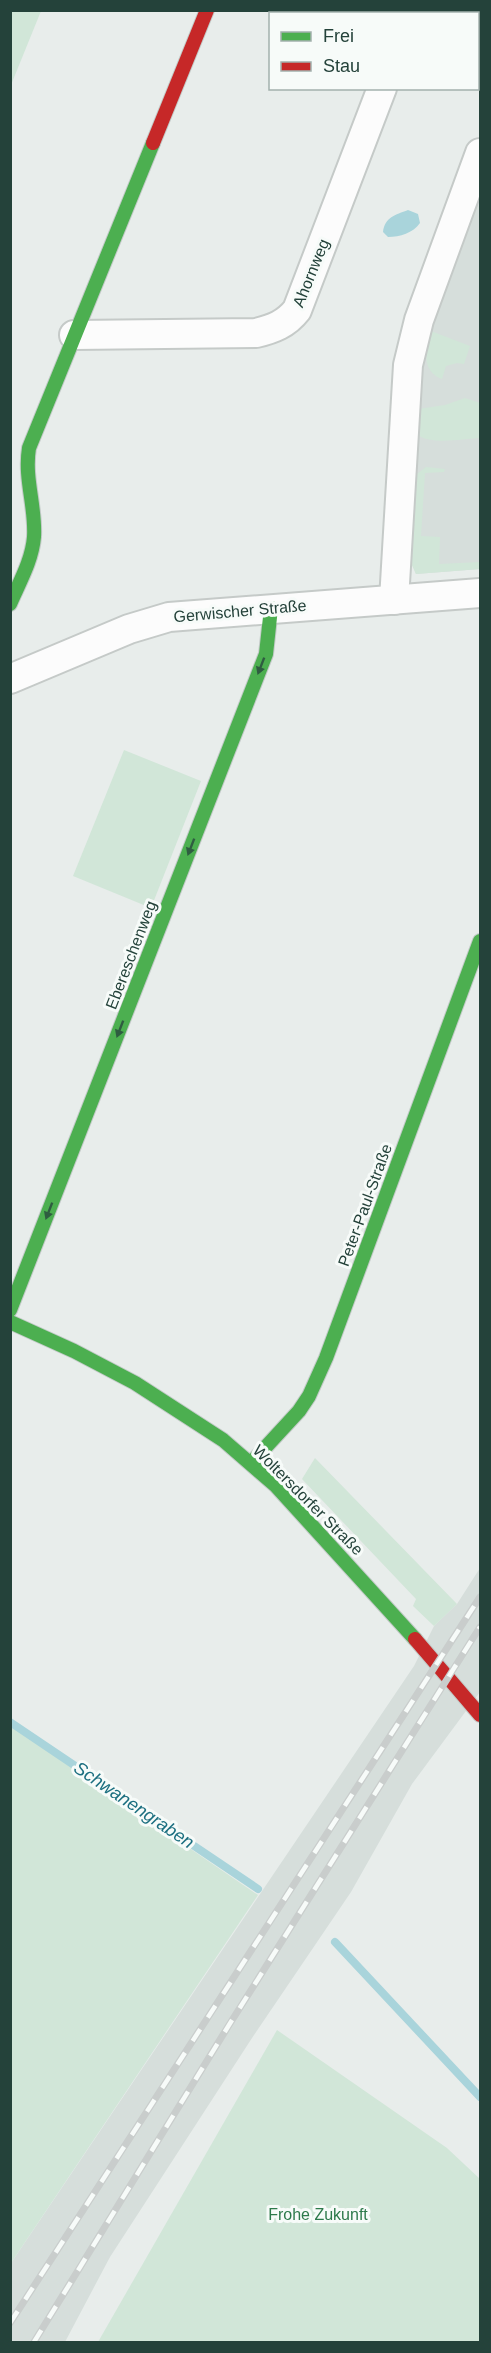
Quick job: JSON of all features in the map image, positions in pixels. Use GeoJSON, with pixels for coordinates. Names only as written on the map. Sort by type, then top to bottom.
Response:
{"type":"FeatureCollection","features":[{"type":"Feature","properties":{"kind":"street"},"geometry":{"type":"LineString","coordinates":[[10,604],[34,540],[25,462],[74,335],[207,10]]}},
{"type":"Feature","properties":{"kind":"street","name":"Ahornweg"},"geometry":{"type":"LineString","coordinates":[[74,335],[256,333],[273,329],[285,322],[297,310],[381,90]]}},
{"type":"Feature","properties":{"kind":"street"},"geometry":{"type":"LineString","coordinates":[[394,600],[408,365],[419,320],[480,153]]}},
{"type":"Feature","properties":{"kind":"street","name":"Gerwischer Straße"},"geometry":{"type":"LineString","coordinates":[[10,679],[155,620],[184,615],[480,593]]}},
{"type":"Feature","properties":{"kind":"street","name":"Ebereschenweg"},"geometry":{"type":"LineString","coordinates":[[10,1310],[266,654],[271,608]]}},
{"type":"Feature","properties":{"kind":"street","name":"Peter-Paul-Straße"},"geometry":{"type":"LineString","coordinates":[[251,1462],[299,1412],[326,1358],[480,941]]}},
{"type":"Feature","properties":{"kind":"street","name":"Woltersdorfer Straße"},"geometry":{"type":"LineString","coordinates":[[10,1322],[75,1350],[130,1379],[186,1414],[251,1462],[334,1548],[480,1715]]}},
{"type":"Feature","properties":{"kind":"shaded area"},"geometry":{"type":"Polygon","coordinates":[[[480,193],[480,569],[416,574],[408,553],[418,409],[425,347],[480,193]]]}},
{"type":"Feature","properties":{"kind":"shaded area"},"geometry":{"type":"Polygon","coordinates":[[[480,1568],[480,1692],[412,1784],[351,1892],[252,2038],[110,2257],[65,2342],[11,2342],[11,2263],[414,1666],[434,1626],[457,1604],[480,1568]]]}},
{"type":"Feature","properties":{"kind":"green space"},"geometry":{"type":"Polygon","coordinates":[[[10,11],[41,11],[11,85],[10,11]]]}},
{"type":"Feature","properties":{"kind":"green space"},"geometry":{"type":"Polygon","coordinates":[[[431,331],[470,346],[464,364],[446,366],[442,379],[431,371],[426,358],[431,331]]]}},
{"type":"Feature","properties":{"kind":"green space"},"geometry":{"type":"Polygon","coordinates":[[[465,398],[480,403],[480,438],[439,441],[418,435],[418,409],[445,405],[465,398]]]}},
{"type":"Feature","properties":{"kind":"green space"},"geometry":{"type":"Polygon","coordinates":[[[426,467],[445,469],[444,472],[425,473],[421,536],[440,537],[439,564],[480,562],[480,569],[416,574],[409,559],[413,477],[426,467]]]}},
{"type":"Feature","properties":{"kind":"green space"},"geometry":{"type":"Polygon","coordinates":[[[124,750],[201,781],[151,908],[73,876],[124,750]]]}},
{"type":"Feature","properties":{"kind":"green space"},"geometry":{"type":"Polygon","coordinates":[[[315,1458],[457,1604],[434,1626],[413,1606],[416,1599],[302,1479],[315,1458]]]}},
{"type":"Feature","properties":{"kind":"green space"},"geometry":{"type":"Polygon","coordinates":[[[11,1726],[258,1895],[11,2263],[11,1726]]]}},
{"type":"Feature","properties":{"kind":"green space","name":"Frohe Zukunft"},"geometry":{"type":"Polygon","coordinates":[[[277,2030],[447,2148],[480,2179],[480,2342],[98,2342],[277,2030]]]}},
{"type":"Feature","properties":{"kind":"water"},"geometry":{"type":"Polygon","coordinates":[[[408,210],[418,214],[420,223],[406,234],[388,237],[383,232],[386,223],[391,217],[408,210]]]}},
{"type":"Feature","properties":{"kind":"waterway","name":"Schwanengraben"},"geometry":{"type":"LineString","coordinates":[[10,1722],[258,1889]]}},
{"type":"Feature","properties":{"kind":"waterway","name":"Schwanengraben"},"geometry":{"type":"LineString","coordinates":[[335,1942],[480,2097]]}},
{"type":"Feature","properties":{"kind":"railway"},"geometry":{"type":"LineString","coordinates":[[10,2323],[480,1597]]}},
{"type":"Feature","properties":{"kind":"railway"},"geometry":{"type":"LineString","coordinates":[[34,2342],[229,2025],[480,1627]]}},
{"type":"Feature","properties":{"kind":"traffic: fast"},"geometry":{"type":"LineString","coordinates":[[10,604],[33,546],[34,526],[28,471],[29,448],[153,143]]}},
{"type":"Feature","properties":{"kind":"traffic: fast"},"geometry":{"type":"LineString","coordinates":[[10,1310],[266,654],[271,608]]}},
{"type":"Feature","properties":{"kind":"traffic: fast"},"geometry":{"type":"LineString","coordinates":[[251,1463],[299,1411],[309,1396],[326,1358],[480,941]]}},
{"type":"Feature","properties":{"kind":"traffic: fast"},"geometry":{"type":"LineString","coordinates":[[10,1322],[74,1351],[135,1383],[223,1440],[276,1486],[415,1639]]}},
{"type":"Feature","properties":{"kind":"traffic: jam"},"geometry":{"type":"LineString","coordinates":[[153,143],[207,10]]}},
{"type":"Feature","properties":{"kind":"traffic: jam"},"geometry":{"type":"LineString","coordinates":[[415,1639],[480,1715]]}}]}
